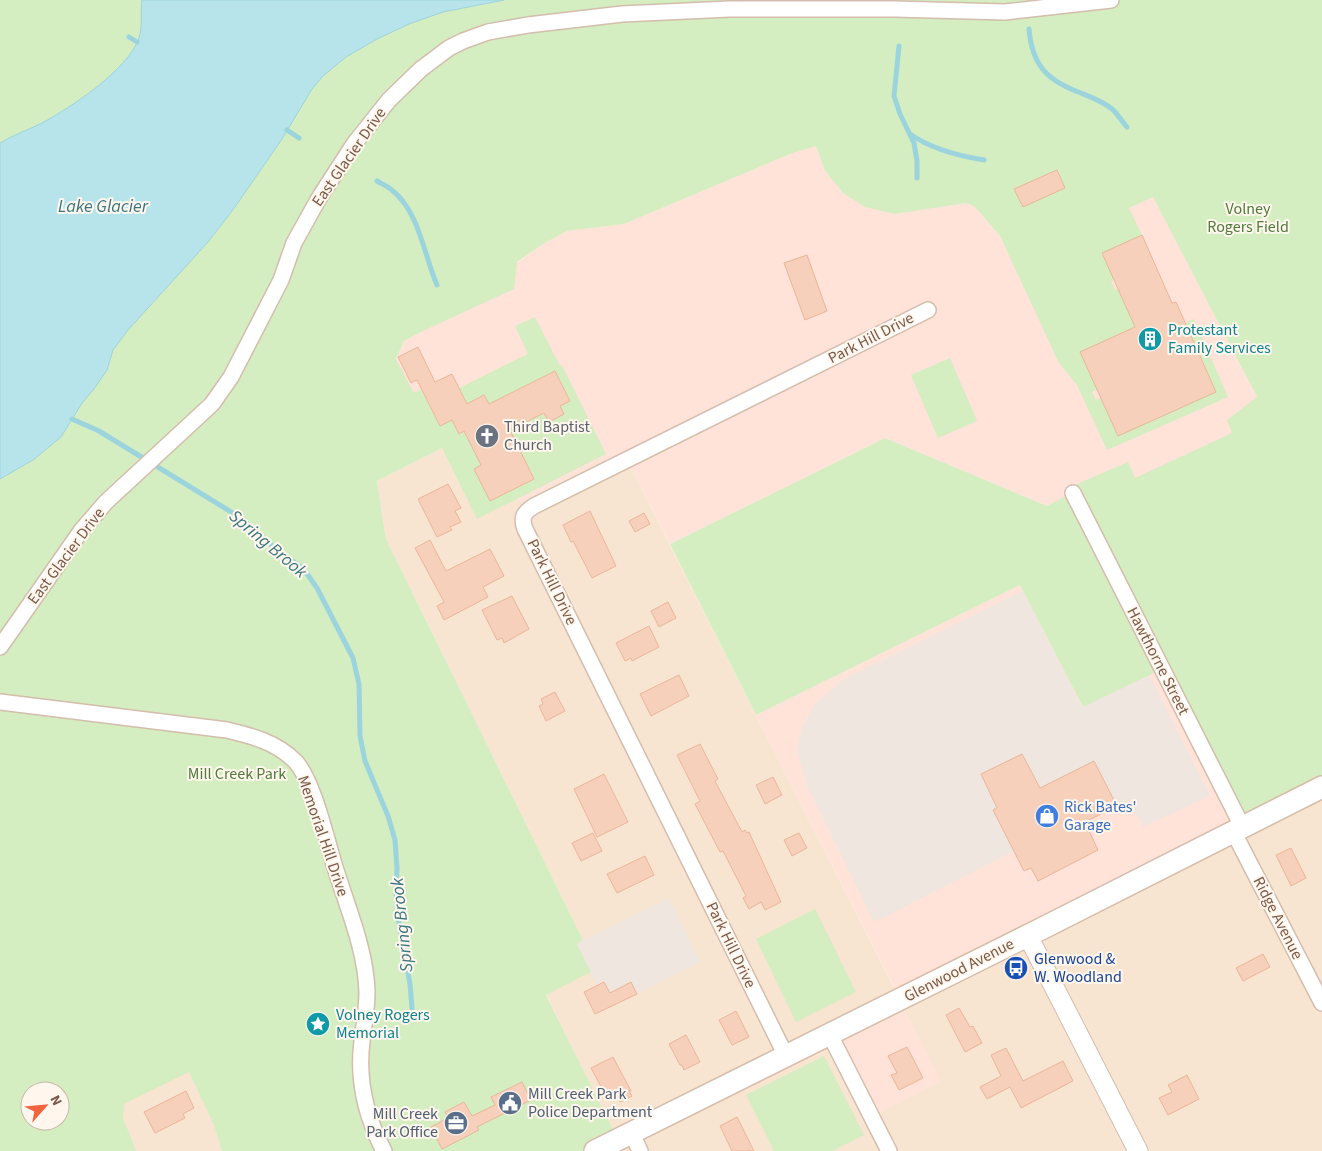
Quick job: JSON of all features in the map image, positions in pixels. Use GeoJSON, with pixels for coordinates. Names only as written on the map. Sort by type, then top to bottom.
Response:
{"type":"FeatureCollection","features":[{"type":"Feature","properties":{"kind":"main road","name":"Glenwood Avenue"},"geometry":{"type":"LineString","coordinates":[[595,1151],[636,1142],[786,1056],[1322,787]]}},
{"type":"Feature","properties":{"kind":"street","name":"East Glacier Drive"},"geometry":{"type":"LineString","coordinates":[[0,647],[81,531],[106,502],[212,404],[231,377],[281,280],[294,244],[319,198],[354,144],[389,100],[421,69],[433,59],[464,40],[488,32],[528,25],[655,12],[729,9],[895,9],[1005,12],[1074,6],[1111,0]]}},
{"type":"Feature","properties":{"kind":"street","name":"Park Hill Drive"},"geometry":{"type":"LineString","coordinates":[[786,1056],[525,529],[522,522],[523,516],[526,511],[534,506],[928,310]]}},
{"type":"Feature","properties":{"kind":"street","name":"Hawthorne Street"},"geometry":{"type":"LineString","coordinates":[[1073,493],[1239,830]]}},
{"type":"Feature","properties":{"kind":"street","name":"Memorial Hill Drive"},"geometry":{"type":"LineString","coordinates":[[0,702],[227,730],[255,736],[275,745],[295,761],[302,771],[314,799],[363,958],[367,1010],[360,1065],[363,1093],[369,1118],[384,1151]]}},
{"type":"Feature","properties":{"kind":"street","name":"Ridge Avenue"},"geometry":{"type":"LineString","coordinates":[[1239,830],[1322,1003]]}},
{"type":"Feature","properties":{"kind":"street"},"geometry":{"type":"LineString","coordinates":[[1028,936],[1138,1151]]}},
{"type":"Feature","properties":{"kind":"street"},"geometry":{"type":"LineString","coordinates":[[830,1035],[889,1151]]}},
{"type":"Feature","properties":{"kind":"shaded area"},"geometry":{"type":"Polygon","coordinates":[[[816,146],[825,171],[843,193],[895,214],[966,203],[975,207],[1000,236],[1016,269],[1132,216],[1129,208],[1153,196],[1266,415],[1248,450],[1047,506],[885,438],[670,544],[627,460],[526,511],[519,498],[477,519],[396,359],[404,341],[425,330],[543,244],[567,231],[624,224],[790,154],[816,146]]]}},
{"type":"Feature","properties":{"kind":"shaded area"},"geometry":{"type":"Polygon","coordinates":[[[442,448],[519,497],[526,511],[627,460],[900,1000],[1322,787],[1322,1151],[595,1151],[617,1140],[546,994],[590,972],[576,944],[583,940],[386,539],[377,481],[442,448]]]}},
{"type":"Feature","properties":{"kind":"shaded area"},"geometry":{"type":"Polygon","coordinates":[[[1020,585],[1083,707],[1162,668],[1243,828],[900,1000],[941,1081],[871,1117],[830,1035],[900,999],[756,715],[1020,585]]]}},
{"type":"Feature","properties":{"kind":"shaded area"},"geometry":{"type":"Polygon","coordinates":[[[1023,591],[1082,707],[1149,675],[1210,796],[1143,827],[1130,800],[1117,806],[1094,761],[1040,788],[1022,754],[981,775],[997,808],[993,810],[1014,851],[874,922],[807,785],[797,750],[802,728],[815,704],[844,679],[1023,591]]]}},
{"type":"Feature","properties":{"kind":"shaded area"},"geometry":{"type":"Polygon","coordinates":[[[669,898],[700,962],[637,994],[630,982],[610,993],[604,982],[597,985],[576,944],[669,898]]]}},
{"type":"Feature","properties":{"kind":"shaded area"},"geometry":{"type":"Polygon","coordinates":[[[254,1012],[324,1151],[130,1151],[98,1088],[254,1012]]]}},
{"type":"Feature","properties":{"kind":"green space","name":"Mill Creek Park"},"geometry":{"type":"Polygon","coordinates":[[[0,0],[1322,0],[1322,787],[1243,828],[1162,669],[1083,707],[1020,585],[756,715],[670,544],[885,438],[1047,506],[1072,493],[1070,487],[1128,462],[1135,478],[1232,433],[1227,420],[1257,397],[1153,197],[1129,208],[1142,235],[1114,280],[1111,281],[1115,290],[1118,289],[1135,327],[1081,352],[1097,389],[1092,392],[1096,400],[1101,398],[1118,435],[1216,392],[1186,323],[1194,319],[1228,397],[1107,450],[1077,385],[1059,363],[1000,236],[975,207],[966,203],[895,214],[865,207],[843,193],[825,171],[816,146],[790,154],[624,224],[567,231],[543,244],[517,262],[514,289],[404,341],[396,359],[414,393],[421,389],[440,426],[452,420],[459,434],[464,431],[481,465],[474,469],[490,501],[534,479],[519,447],[501,424],[513,429],[544,413],[549,422],[564,414],[560,406],[570,401],[555,371],[489,404],[484,395],[467,404],[459,388],[528,354],[515,326],[535,317],[560,366],[562,365],[606,454],[477,519],[442,448],[377,481],[386,539],[583,940],[577,944],[591,972],[546,995],[618,1140],[595,1151],[222,1151],[214,1125],[189,1072],[124,1104],[123,1118],[136,1151],[0,1151],[0,0]]]}},
{"type":"Feature","properties":{"kind":"green space"},"geometry":{"type":"Polygon","coordinates":[[[950,358],[977,421],[938,438],[911,375],[950,358]]]}},
{"type":"Feature","properties":{"kind":"green space"},"geometry":{"type":"Polygon","coordinates":[[[815,909],[856,992],[796,1022],[756,939],[815,909]]]}},
{"type":"Feature","properties":{"kind":"green space"},"geometry":{"type":"Polygon","coordinates":[[[824,1056],[864,1135],[832,1151],[774,1151],[746,1095],[824,1056]]]}},
{"type":"Feature","properties":{"kind":"water","name":"Lake Glacier"},"geometry":{"type":"Polygon","coordinates":[[[142,0],[504,0],[443,12],[409,24],[377,39],[346,57],[323,76],[312,89],[282,139],[235,207],[208,242],[128,330],[113,350],[107,370],[82,403],[61,437],[33,460],[0,479],[0,143],[42,123],[67,108],[97,87],[123,63],[139,38],[142,0]]]}},
{"type":"Feature","properties":{"kind":"building"},"geometry":{"type":"Polygon","coordinates":[[[1057,170],[1065,188],[1023,207],[1014,189],[1057,170]]]}},
{"type":"Feature","properties":{"kind":"building","name":"Protestant Family Services"},"geometry":{"type":"Polygon","coordinates":[[[1142,235],[1172,303],[1176,302],[1216,392],[1118,436],[1080,352],[1135,327],[1102,253],[1142,235]]]}},
{"type":"Feature","properties":{"kind":"building"},"geometry":{"type":"Polygon","coordinates":[[[807,255],[827,311],[805,320],[784,263],[807,255]]]}},
{"type":"Feature","properties":{"kind":"building","name":"Third Baptist Church"},"geometry":{"type":"Polygon","coordinates":[[[418,347],[435,382],[452,374],[467,404],[484,395],[489,404],[555,371],[570,401],[560,406],[564,414],[549,422],[544,413],[510,430],[534,479],[490,501],[474,469],[481,465],[464,431],[459,434],[452,420],[440,426],[417,380],[411,383],[398,357],[418,347]]]}},
{"type":"Feature","properties":{"kind":"building"},"geometry":{"type":"Polygon","coordinates":[[[448,484],[461,508],[455,511],[461,522],[450,527],[452,530],[437,537],[418,499],[448,484]]]}},
{"type":"Feature","properties":{"kind":"building"},"geometry":{"type":"Polygon","coordinates":[[[590,511],[616,566],[592,578],[563,525],[590,511]]]}},
{"type":"Feature","properties":{"kind":"building"},"geometry":{"type":"Polygon","coordinates":[[[644,513],[650,524],[635,532],[629,521],[644,513]]]}},
{"type":"Feature","properties":{"kind":"building"},"geometry":{"type":"Polygon","coordinates":[[[430,540],[446,571],[490,549],[504,576],[483,587],[488,597],[444,620],[437,606],[444,602],[415,548],[430,540]]]}},
{"type":"Feature","properties":{"kind":"building"},"geometry":{"type":"Polygon","coordinates":[[[512,596],[529,629],[504,643],[502,638],[497,640],[482,610],[512,596]]]}},
{"type":"Feature","properties":{"kind":"building"},"geometry":{"type":"Polygon","coordinates":[[[668,602],[676,618],[659,627],[651,611],[668,602]]]}},
{"type":"Feature","properties":{"kind":"building"},"geometry":{"type":"Polygon","coordinates":[[[649,626],[659,647],[632,661],[631,658],[625,661],[616,643],[649,626]]]}},
{"type":"Feature","properties":{"kind":"building"},"geometry":{"type":"Polygon","coordinates":[[[679,675],[689,696],[651,716],[640,694],[679,675]]]}},
{"type":"Feature","properties":{"kind":"building"},"geometry":{"type":"Polygon","coordinates":[[[555,692],[565,711],[546,721],[539,706],[543,704],[541,699],[555,692]]]}},
{"type":"Feature","properties":{"kind":"building"},"geometry":{"type":"Polygon","coordinates":[[[700,744],[718,779],[715,781],[742,832],[745,830],[747,833],[749,832],[781,902],[765,910],[761,902],[749,909],[743,898],[746,896],[723,851],[720,852],[695,804],[700,801],[677,755],[700,744]]]}},
{"type":"Feature","properties":{"kind":"building","name":"Rick Bates' Garage"},"geometry":{"type":"Polygon","coordinates":[[[1022,754],[1040,788],[1094,761],[1117,806],[1085,822],[1098,850],[1038,881],[1031,868],[1024,871],[993,810],[997,808],[981,774],[1022,754]]]}},
{"type":"Feature","properties":{"kind":"building"},"geometry":{"type":"Polygon","coordinates":[[[604,774],[628,822],[597,837],[574,789],[604,774]]]}},
{"type":"Feature","properties":{"kind":"building"},"geometry":{"type":"Polygon","coordinates":[[[773,777],[782,795],[765,804],[756,785],[773,777]]]}},
{"type":"Feature","properties":{"kind":"building"},"geometry":{"type":"Polygon","coordinates":[[[593,833],[602,851],[581,861],[572,843],[593,833]]]}},
{"type":"Feature","properties":{"kind":"building"},"geometry":{"type":"Polygon","coordinates":[[[799,833],[807,848],[792,856],[784,840],[799,833]]]}},
{"type":"Feature","properties":{"kind":"building"},"geometry":{"type":"Polygon","coordinates":[[[1291,848],[1306,878],[1291,886],[1276,855],[1291,848]]]}},
{"type":"Feature","properties":{"kind":"building"},"geometry":{"type":"Polygon","coordinates":[[[645,856],[654,875],[617,893],[607,874],[645,856]]]}},
{"type":"Feature","properties":{"kind":"building"},"geometry":{"type":"Polygon","coordinates":[[[1263,954],[1270,967],[1243,981],[1236,968],[1263,954]]]}},
{"type":"Feature","properties":{"kind":"building"},"geometry":{"type":"Polygon","coordinates":[[[604,982],[610,993],[631,982],[637,994],[595,1014],[584,992],[604,982]]]}},
{"type":"Feature","properties":{"kind":"building"},"geometry":{"type":"Polygon","coordinates":[[[959,1008],[970,1027],[973,1026],[982,1043],[965,1052],[946,1015],[959,1008]]]}},
{"type":"Feature","properties":{"kind":"building"},"geometry":{"type":"Polygon","coordinates":[[[736,1011],[749,1037],[732,1045],[719,1020],[736,1011]]]}},
{"type":"Feature","properties":{"kind":"building"},"geometry":{"type":"Polygon","coordinates":[[[686,1035],[700,1062],[684,1070],[669,1044],[686,1035]]]}},
{"type":"Feature","properties":{"kind":"building"},"geometry":{"type":"Polygon","coordinates":[[[907,1047],[923,1078],[899,1090],[891,1075],[897,1073],[888,1056],[907,1047]]]}},
{"type":"Feature","properties":{"kind":"building"},"geometry":{"type":"Polygon","coordinates":[[[1006,1048],[1023,1081],[1063,1061],[1073,1081],[1021,1108],[1010,1087],[987,1099],[980,1087],[1001,1076],[991,1055],[1006,1048]]]}},
{"type":"Feature","properties":{"kind":"building"},"geometry":{"type":"Polygon","coordinates":[[[613,1057],[632,1096],[620,1102],[617,1096],[608,1100],[591,1068],[613,1057]]]}},
{"type":"Feature","properties":{"kind":"building"},"geometry":{"type":"Polygon","coordinates":[[[1187,1075],[1199,1099],[1168,1115],[1159,1098],[1172,1092],[1168,1085],[1187,1075]]]}},
{"type":"Feature","properties":{"kind":"building"},"geometry":{"type":"Polygon","coordinates":[[[522,1082],[531,1100],[477,1127],[479,1130],[442,1149],[431,1127],[448,1118],[445,1112],[464,1102],[472,1116],[495,1105],[491,1097],[522,1082]]]}},
{"type":"Feature","properties":{"kind":"building"},"geometry":{"type":"Polygon","coordinates":[[[186,1091],[194,1108],[183,1114],[185,1118],[155,1133],[144,1112],[186,1091]]]}},
{"type":"Feature","properties":{"kind":"building"},"geometry":{"type":"Polygon","coordinates":[[[737,1117],[754,1151],[732,1151],[720,1126],[737,1117]]]}},
{"type":"Feature","properties":{"kind":"waterway"},"geometry":{"type":"LineString","coordinates":[[1029,29],[1034,53],[1044,70],[1059,83],[1109,106],[1127,127]]}},
{"type":"Feature","properties":{"kind":"waterway"},"geometry":{"type":"LineString","coordinates":[[129,37],[137,42]]}},
{"type":"Feature","properties":{"kind":"waterway"},"geometry":{"type":"LineString","coordinates":[[899,46],[894,96],[900,114],[914,143],[917,178]]}},
{"type":"Feature","properties":{"kind":"waterway"},"geometry":{"type":"LineString","coordinates":[[287,130],[299,138]]}},
{"type":"Feature","properties":{"kind":"waterway"},"geometry":{"type":"LineString","coordinates":[[910,134],[927,144],[946,151],[984,160]]}},
{"type":"Feature","properties":{"kind":"waterway"},"geometry":{"type":"LineString","coordinates":[[377,181],[393,191],[409,210],[420,235],[437,285]]}},
{"type":"Feature","properties":{"kind":"waterway","name":"Spring Brook"},"geometry":{"type":"LineString","coordinates":[[72,419],[99,431],[241,518],[278,551],[303,568],[317,588],[353,658],[359,684],[360,736],[365,761],[388,816],[395,840],[398,918],[410,984],[412,1008]]}},
{"type":"Feature","properties":{"kind":"place","name":"Protestant Family Services"},"geometry":{"type":"Point","coordinates":[1150,339]}},
{"type":"Feature","properties":{"kind":"place","name":"Third Baptist Church"},"geometry":{"type":"Point","coordinates":[487,436]}},
{"type":"Feature","properties":{"kind":"place","name":"Rick Bates' Garage"},"geometry":{"type":"Point","coordinates":[1047,816]}},
{"type":"Feature","properties":{"kind":"place","name":"Glenwood & W. Woodland"},"geometry":{"type":"Point","coordinates":[1016,968]}},
{"type":"Feature","properties":{"kind":"place","name":"Volney Rogers Memorial"},"geometry":{"type":"Point","coordinates":[318,1024]}},
{"type":"Feature","properties":{"kind":"place","name":"Mill Creek Park Police Department"},"geometry":{"type":"Point","coordinates":[510,1103]}},
{"type":"Feature","properties":{"kind":"place","name":"Mill Creek Park Office"},"geometry":{"type":"Point","coordinates":[456,1123]}},
{"type":"Feature","properties":{"kind":"park label","name":"Volney Rogers Field"},"geometry":{"type":"Point","coordinates":[1248,218]}}]}
